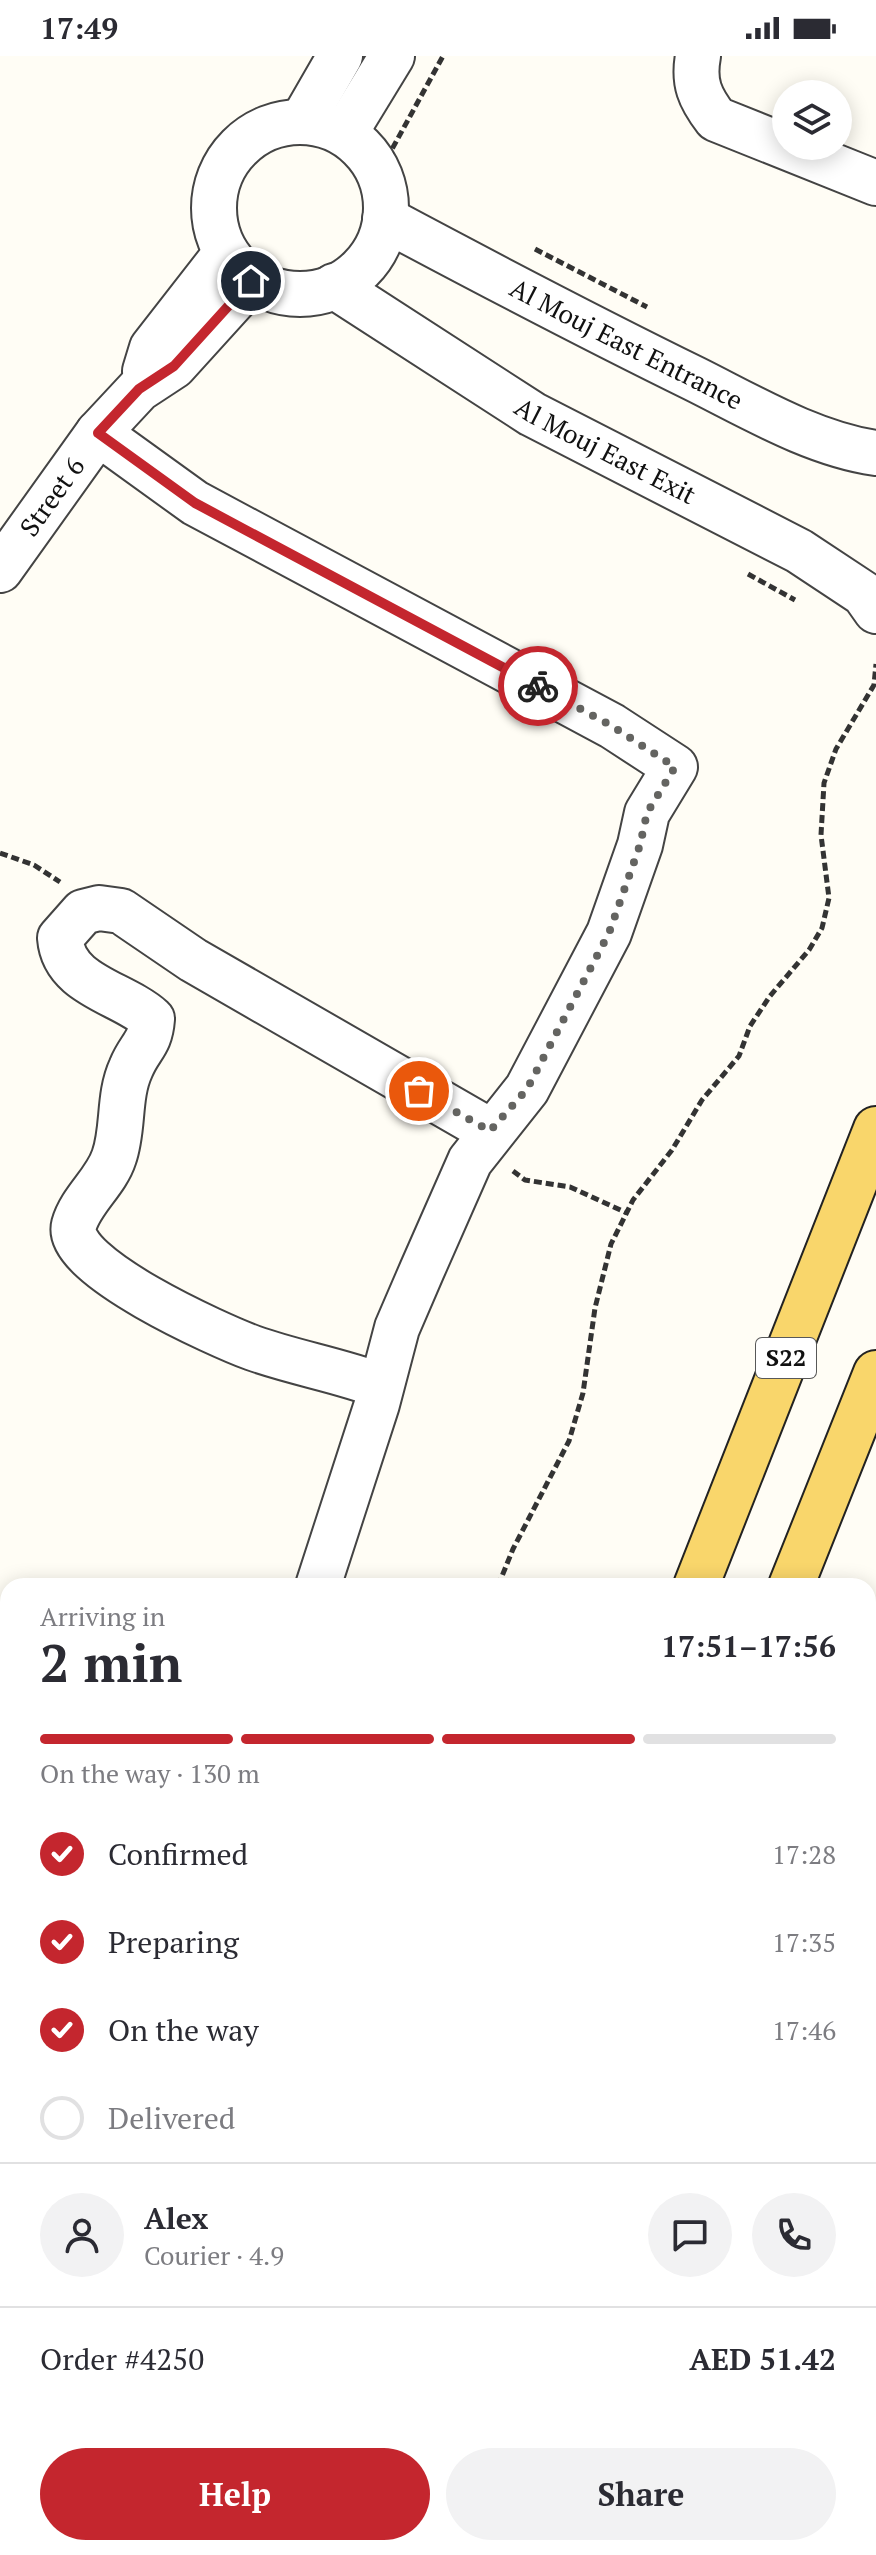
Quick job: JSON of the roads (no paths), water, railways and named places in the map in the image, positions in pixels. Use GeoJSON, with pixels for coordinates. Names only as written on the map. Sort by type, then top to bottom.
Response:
{"type":"FeatureCollection","features":[{"type":"Feature","properties":{"kind":"main road","name":"S22"},"geometry":{"type":"LineString","coordinates":[[699,1578],[876,1129]]}},
{"type":"Feature","properties":{"kind":"main road"},"geometry":{"type":"LineString","coordinates":[[794,1578],[876,1373]]}},
{"type":"Feature","properties":{"kind":"street"},"geometry":{"type":"LineString","coordinates":[[340,56],[287,115],[242,143],[225,164],[216,189],[214,216],[234,273],[289,294],[323,298],[368,259],[381,236],[392,187]]}},
{"type":"Feature","properties":{"kind":"street"},"geometry":{"type":"LineString","coordinates":[[287,115],[345,133],[392,56]]}},
{"type":"Feature","properties":{"kind":"street"},"geometry":{"type":"LineString","coordinates":[[698,56],[695,75],[700,98],[716,119],[876,183]]}},
{"type":"Feature","properties":{"kind":"street","name":"Al Mouj East Entrance"},"geometry":{"type":"LineString","coordinates":[[345,133],[365,151],[455,259],[764,414],[854,450],[876,453]]}},
{"type":"Feature","properties":{"kind":"street","name":"Street 6"},"geometry":{"type":"LineString","coordinates":[[0,570],[98,433],[139,389],[152,348],[234,273]]}},
{"type":"Feature","properties":{"kind":"street","name":"Al Mouj East Exit"},"geometry":{"type":"LineString","coordinates":[[323,298],[532,414],[799,551],[864,594],[876,611]]}},
{"type":"Feature","properties":{"kind":"street"},"geometry":{"type":"LineString","coordinates":[[98,433],[195,503],[600,719],[675,767],[647,813],[640,845],[609,933],[527,1089],[490,1131],[470,1161],[409,1299],[397,1328],[321,1578]]}},
{"type":"Feature","properties":{"kind":"street"},"geometry":{"type":"LineString","coordinates":[[381,1386],[313,1363],[256,1349],[206,1330],[116,1278],[75,1240],[73,1228],[79,1213],[115,1155],[121,1098],[131,1066],[150,1041],[152,1019],[137,1005],[89,985],[61,953],[60,938],[83,912],[99,908],[121,911],[193,960],[490,1131]]}}]}
